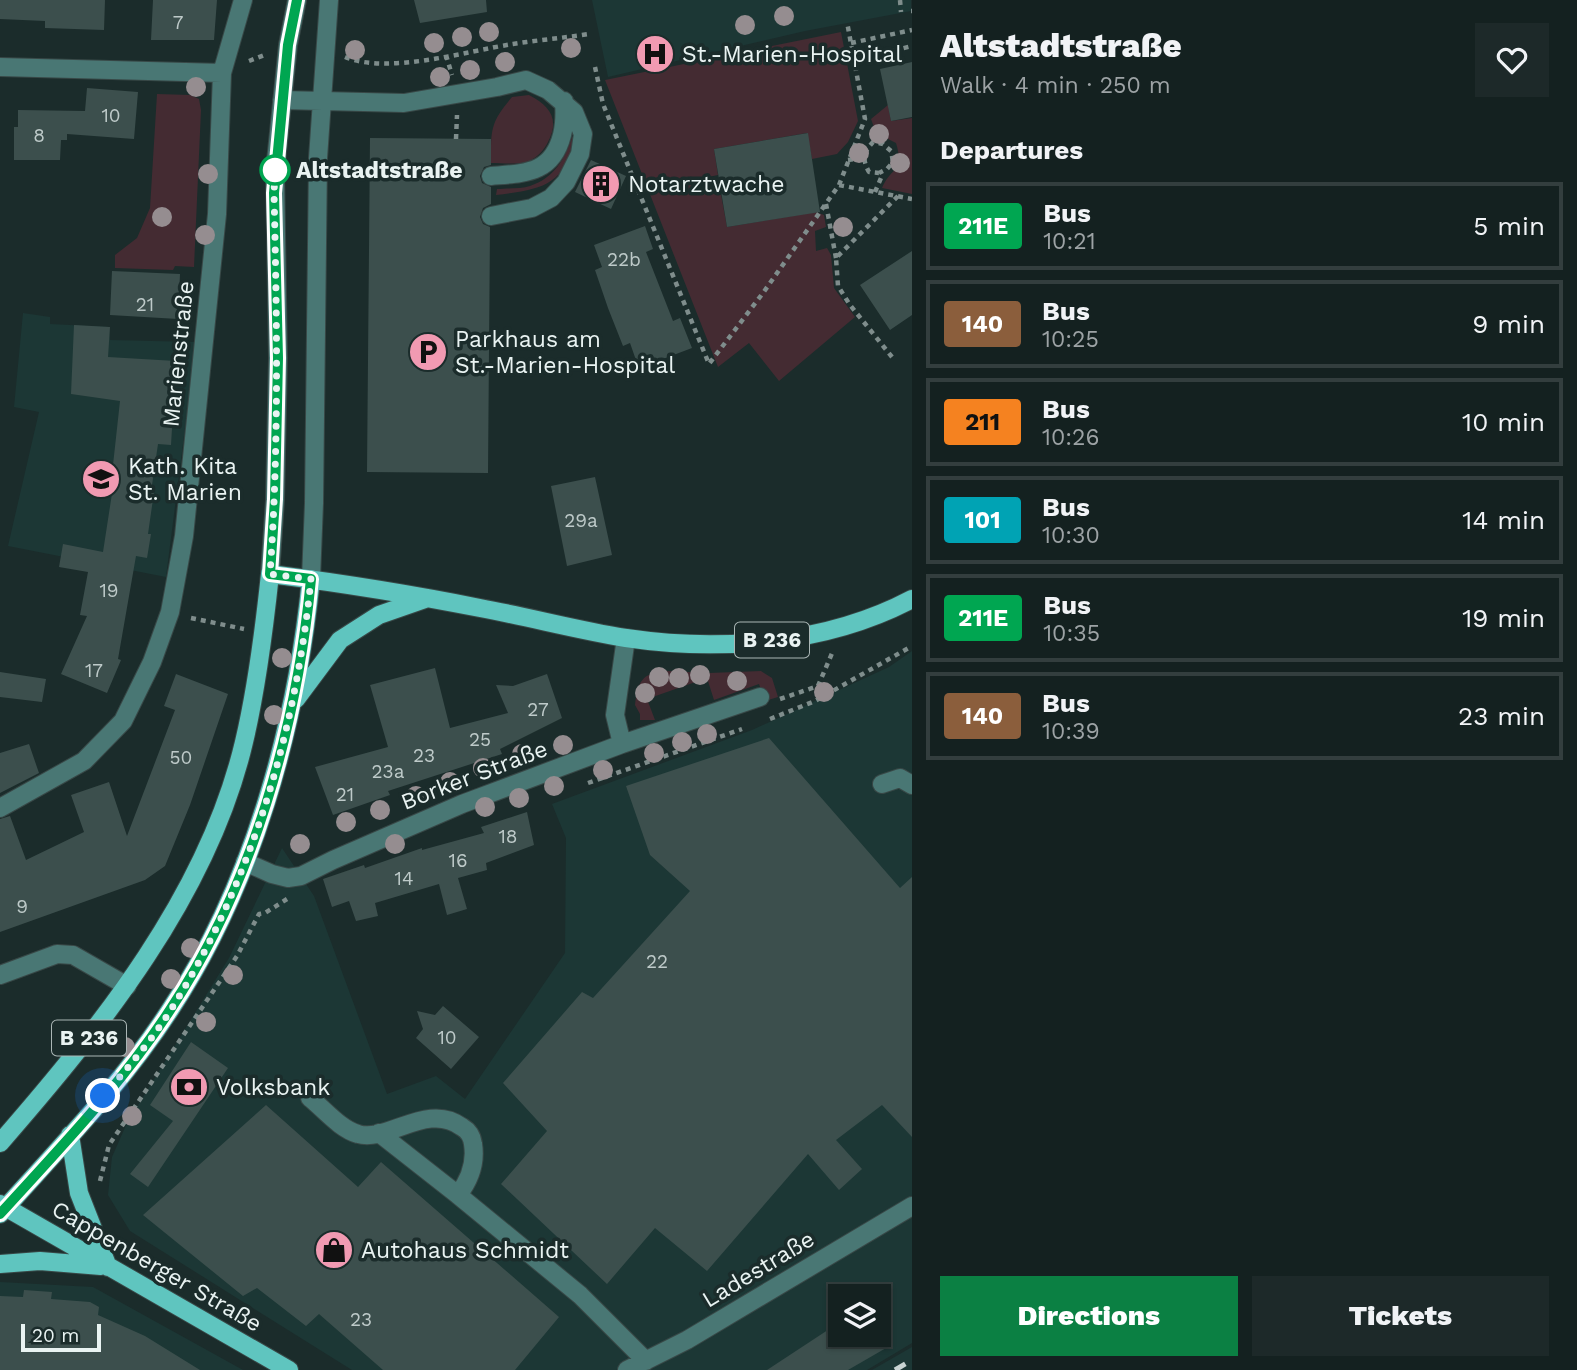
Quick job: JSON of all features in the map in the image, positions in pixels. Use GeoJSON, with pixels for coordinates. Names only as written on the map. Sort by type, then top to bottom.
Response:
{"type":"FeatureCollection","features":[{"type":"Feature","properties":{"kind":"main road","name":"B 236"},"geometry":{"type":"LineString","coordinates":[[0,1143],[95,1030],[127,986],[167,924],[206,847],[227,796],[243,744],[264,633],[270,574],[428,597],[626,638],[702,643],[754,642],[843,628],[912,599]]}},
{"type":"Feature","properties":{"kind":"main road","name":"B 236"},"geometry":{"type":"LineString","coordinates":[[2,1208],[137,1058],[172,1008],[212,937],[245,862],[282,751],[306,633],[311,579]]}},
{"type":"Feature","properties":{"kind":"main road"},"geometry":{"type":"LineString","coordinates":[[294,701],[340,640],[379,615],[428,597]]}},
{"type":"Feature","properties":{"kind":"main road"},"geometry":{"type":"LineString","coordinates":[[0,1264],[40,1261],[108,1267],[79,1193],[70,1135]]}},
{"type":"Feature","properties":{"kind":"main road","name":"Cappenberger Straße"},"geometry":{"type":"LineString","coordinates":[[2,1208],[289,1370]]}},
{"type":"Feature","properties":{"kind":"street","name":"Marienstraße"},"geometry":{"type":"LineString","coordinates":[[0,808],[84,761],[123,722],[152,662],[170,612],[184,536],[217,214],[222,73],[243,0]]}},
{"type":"Feature","properties":{"kind":"street"},"geometry":{"type":"LineString","coordinates":[[270,574],[275,499],[278,358],[274,193],[288,45],[297,0]]}},
{"type":"Feature","properties":{"kind":"street"},"geometry":{"type":"LineString","coordinates":[[311,579],[320,102],[329,0]]}},
{"type":"Feature","properties":{"kind":"street"},"geometry":{"type":"LineString","coordinates":[[0,67],[222,73]]}},
{"type":"Feature","properties":{"kind":"street"},"geometry":{"type":"LineString","coordinates":[[282,100],[404,103],[498,88],[526,80],[548,90],[574,112],[583,134],[580,154],[566,182],[551,198],[532,208],[491,216]]}},
{"type":"Feature","properties":{"kind":"street"},"geometry":{"type":"LineString","coordinates":[[491,176],[526,172],[547,164],[558,150],[566,119],[564,102]]}},
{"type":"Feature","properties":{"kind":"street"},"geometry":{"type":"LineString","coordinates":[[622,744],[615,715],[626,638]]}},
{"type":"Feature","properties":{"kind":"street","name":"Borker Straße"},"geometry":{"type":"LineString","coordinates":[[245,862],[272,874],[288,878],[300,876],[462,804],[622,744],[760,697]]}},
{"type":"Feature","properties":{"kind":"street"},"geometry":{"type":"LineString","coordinates":[[882,783],[901,778],[912,785]]}},
{"type":"Feature","properties":{"kind":"street"},"geometry":{"type":"LineString","coordinates":[[0,975],[57,954],[73,955],[127,986]]}},
{"type":"Feature","properties":{"kind":"street"},"geometry":{"type":"LineString","coordinates":[[310,1098],[356,1133],[379,1133],[398,1126],[439,1118],[462,1126],[472,1137],[474,1148],[470,1176],[458,1195]]}},
{"type":"Feature","properties":{"kind":"street"},"geometry":{"type":"LineString","coordinates":[[379,1133],[580,1295],[646,1361]]}},
{"type":"Feature","properties":{"kind":"street","name":"Ladestraße"},"geometry":{"type":"LineString","coordinates":[[627,1370],[687,1340],[912,1206]]}},
{"type":"Feature","properties":{"kind":"path"},"geometry":{"type":"LineString","coordinates":[[900,0],[901,12]]}},
{"type":"Feature","properties":{"kind":"path"},"geometry":{"type":"LineString","coordinates":[[595,66],[603,104],[709,364],[839,186],[865,119],[847,22]]}},
{"type":"Feature","properties":{"kind":"path"},"geometry":{"type":"LineString","coordinates":[[851,43],[912,30]]}},
{"type":"Feature","properties":{"kind":"path"},"geometry":{"type":"LineString","coordinates":[[325,48],[356,61],[395,63],[589,34]]}},
{"type":"Feature","properties":{"kind":"path"},"geometry":{"type":"LineString","coordinates":[[222,73],[288,45]]}},
{"type":"Feature","properties":{"kind":"path"},"geometry":{"type":"LineString","coordinates":[[855,60],[912,46]]}},
{"type":"Feature","properties":{"kind":"path"},"geometry":{"type":"LineString","coordinates":[[873,142],[883,144],[891,150],[893,162],[879,173],[869,172],[864,158],[865,151],[873,142]]}},
{"type":"Feature","properties":{"kind":"path"},"geometry":{"type":"LineString","coordinates":[[848,160],[864,158]]}},
{"type":"Feature","properties":{"kind":"path"},"geometry":{"type":"LineString","coordinates":[[875,192],[881,178],[879,173]]}},
{"type":"Feature","properties":{"kind":"path"},"geometry":{"type":"LineString","coordinates":[[839,186],[912,199]]}},
{"type":"Feature","properties":{"kind":"path"},"geometry":{"type":"LineString","coordinates":[[836,258],[898,196]]}},
{"type":"Feature","properties":{"kind":"path"},"geometry":{"type":"LineString","coordinates":[[826,204],[838,286],[850,306],[892,357]]}},
{"type":"Feature","properties":{"kind":"path"},"geometry":{"type":"LineString","coordinates":[[170,612],[264,633]]}},
{"type":"Feature","properties":{"kind":"path"},"geometry":{"type":"LineString","coordinates":[[760,697],[763,704],[818,686],[843,628]]}},
{"type":"Feature","properties":{"kind":"path"},"geometry":{"type":"LineString","coordinates":[[764,721],[815,701],[912,646]]}},
{"type":"Feature","properties":{"kind":"path"},"geometry":{"type":"LineString","coordinates":[[587,783],[751,726]]}},
{"type":"Feature","properties":{"kind":"path"},"geometry":{"type":"LineString","coordinates":[[79,1193],[100,1183],[109,1145],[237,956],[259,914],[265,913],[294,894]]}},
{"type":"Feature","properties":{"kind":"shaded area","name":"St.-Marien-Hospital"},"geometry":{"type":"Polygon","coordinates":[[[592,0],[911,0],[911,11],[805,31],[608,77],[592,0]]]}},
{"type":"Feature","properties":{"kind":"shaded area"},"geometry":{"type":"Polygon","coordinates":[[[841,32],[858,121],[848,142],[837,154],[812,159],[807,133],[714,149],[718,175],[699,179],[702,193],[720,189],[727,227],[816,212],[824,215],[826,227],[815,231],[816,251],[827,248],[831,255],[834,288],[855,317],[779,381],[749,343],[718,367],[605,80],[841,32]]]}},
{"type":"Feature","properties":{"kind":"shaded area"},"geometry":{"type":"Polygon","coordinates":[[[157,94],[190,95],[199,99],[201,110],[194,267],[175,266],[173,270],[115,268],[115,255],[137,238],[150,208],[157,94]]]}},
{"type":"Feature","properties":{"kind":"shaded area"},"geometry":{"type":"Polygon","coordinates":[[[529,95],[543,104],[551,114],[553,126],[546,145],[529,161],[491,163],[493,127],[499,114],[512,97],[529,95]]]}},
{"type":"Feature","properties":{"kind":"shaded area"},"geometry":{"type":"Polygon","coordinates":[[[888,105],[891,121],[912,118],[912,194],[882,188],[898,165],[898,153],[896,143],[876,133],[871,119],[888,105]]]}},
{"type":"Feature","properties":{"kind":"shaded area"},"geometry":{"type":"Polygon","coordinates":[[[572,137],[577,139],[571,155],[557,176],[548,183],[496,195],[497,189],[526,187],[546,178],[562,160],[572,137]]]}},
{"type":"Feature","properties":{"kind":"shaded area","name":"Kath. Kita St. Marien"},"geometry":{"type":"Polygon","coordinates":[[[23,313],[50,317],[50,324],[109,327],[110,340],[196,342],[166,577],[8,546],[39,412],[14,407],[23,313]]]}},
{"type":"Feature","properties":{"kind":"shaded area"},"geometry":{"type":"Polygon","coordinates":[[[912,651],[912,1343],[867,1370],[352,1370],[130,1231],[108,1195],[112,1157],[127,1123],[229,958],[282,848],[314,896],[387,1094],[436,1076],[465,1099],[565,953],[566,838],[552,804],[752,730],[889,667],[912,651]]]}},
{"type":"Feature","properties":{"kind":"shaded area"},"geometry":{"type":"Polygon","coordinates":[[[666,671],[761,671],[772,678],[778,697],[765,701],[759,684],[714,700],[707,678],[647,699],[655,720],[640,720],[635,705],[642,680],[651,674],[666,671]]]}},
{"type":"Feature","properties":{"kind":"shaded area"},"geometry":{"type":"Polygon","coordinates":[[[0,1282],[93,1287],[243,1370],[0,1370],[0,1282]]]}},
{"type":"Feature","properties":{"kind":"shaded area"},"geometry":{"type":"Polygon","coordinates":[[[912,1347],[912,1370],[872,1370],[912,1347]]]}},
{"type":"Feature","properties":{"kind":"building"},"geometry":{"type":"Polygon","coordinates":[[[0,0],[105,0],[104,30],[45,28],[45,21],[0,19],[0,0]]]}},
{"type":"Feature","properties":{"kind":"building"},"geometry":{"type":"Polygon","coordinates":[[[153,0],[217,0],[214,40],[151,40],[153,0]]]}},
{"type":"Feature","properties":{"kind":"building"},"geometry":{"type":"Polygon","coordinates":[[[414,0],[486,0],[487,12],[420,23],[414,0]]]}},
{"type":"Feature","properties":{"kind":"building"},"geometry":{"type":"Polygon","coordinates":[[[912,62],[912,117],[891,121],[880,69],[912,62]]]}},
{"type":"Feature","properties":{"kind":"building"},"geometry":{"type":"Polygon","coordinates":[[[87,88],[138,92],[134,139],[67,134],[67,140],[61,140],[60,160],[14,160],[14,127],[18,127],[18,110],[85,111],[87,88]]]}},
{"type":"Feature","properties":{"kind":"building"},"geometry":{"type":"Polygon","coordinates":[[[808,133],[820,212],[727,227],[714,149],[808,133]]]}},
{"type":"Feature","properties":{"kind":"building","name":"Parkhaus am St.-Marien-Hospital"},"geometry":{"type":"Polygon","coordinates":[[[370,138],[491,139],[491,165],[484,167],[480,176],[482,183],[491,187],[491,204],[483,208],[480,217],[483,224],[490,227],[488,473],[367,472],[370,138]]]}},
{"type":"Feature","properties":{"kind":"building","name":"Notarztwache"},"geometry":{"type":"Polygon","coordinates":[[[591,160],[626,176],[611,209],[575,192],[591,160]]]}},
{"type":"Feature","properties":{"kind":"building"},"geometry":{"type":"Polygon","coordinates":[[[645,226],[653,249],[646,252],[673,321],[680,318],[692,348],[655,362],[652,357],[637,363],[630,343],[623,346],[608,308],[595,270],[602,267],[594,245],[645,226]]]}},
{"type":"Feature","properties":{"kind":"building"},"geometry":{"type":"Polygon","coordinates":[[[912,251],[912,315],[890,330],[860,285],[912,251]]]}},
{"type":"Feature","properties":{"kind":"building"},"geometry":{"type":"Polygon","coordinates":[[[112,271],[180,274],[178,319],[110,315],[112,271]]]}},
{"type":"Feature","properties":{"kind":"building"},"geometry":{"type":"Polygon","coordinates":[[[74,325],[110,327],[108,357],[176,361],[171,445],[158,444],[151,492],[154,492],[147,558],[136,556],[118,659],[121,660],[107,693],[61,674],[87,616],[80,615],[88,572],[59,567],[63,544],[103,552],[115,474],[112,474],[120,401],[71,394],[74,325]]]}},
{"type":"Feature","properties":{"kind":"building"},"geometry":{"type":"Polygon","coordinates":[[[595,477],[612,555],[567,566],[551,486],[595,477]]]}},
{"type":"Feature","properties":{"kind":"building"},"geometry":{"type":"Polygon","coordinates":[[[435,668],[450,728],[508,713],[496,685],[513,686],[547,674],[562,718],[500,749],[502,754],[388,791],[390,795],[333,815],[315,767],[388,747],[370,685],[435,668]]]}},
{"type":"Feature","properties":{"kind":"building"},"geometry":{"type":"Polygon","coordinates":[[[0,672],[46,679],[42,702],[0,697],[0,672]]]}},
{"type":"Feature","properties":{"kind":"building"},"geometry":{"type":"Polygon","coordinates":[[[176,674],[228,694],[190,805],[165,866],[145,880],[0,932],[0,819],[10,816],[26,860],[84,832],[71,795],[109,782],[127,836],[175,710],[164,706],[176,674]]]}},
{"type":"Feature","properties":{"kind":"building"},"geometry":{"type":"Polygon","coordinates":[[[769,738],[900,888],[912,877],[912,1137],[882,1105],[836,1140],[862,1169],[839,1190],[808,1154],[707,1271],[655,1228],[607,1284],[501,1184],[547,1131],[503,1083],[582,992],[593,998],[690,891],[650,855],[626,786],[769,738]]]}},
{"type":"Feature","properties":{"kind":"building"},"geometry":{"type":"Polygon","coordinates":[[[29,744],[39,773],[0,793],[0,753],[29,744]]]}},
{"type":"Feature","properties":{"kind":"building"},"geometry":{"type":"Polygon","coordinates":[[[527,812],[534,845],[486,863],[487,870],[458,878],[467,909],[447,915],[439,884],[375,903],[378,916],[356,921],[349,901],[332,907],[323,879],[422,848],[484,833],[481,827],[527,812]]]}},
{"type":"Feature","properties":{"kind":"building"},"geometry":{"type":"Polygon","coordinates":[[[443,1006],[479,1037],[451,1069],[416,1038],[423,1029],[417,1011],[435,1015],[443,1006]]]}},
{"type":"Feature","properties":{"kind":"building","name":"Volksbank"},"geometry":{"type":"Polygon","coordinates":[[[191,1042],[228,1068],[148,1187],[130,1174],[173,1121],[150,1105],[191,1042]]]}},
{"type":"Feature","properties":{"kind":"building","name":"Autohaus Schmidt"},"geometry":{"type":"Polygon","coordinates":[[[266,1105],[358,1187],[381,1162],[559,1317],[515,1370],[383,1370],[319,1314],[306,1326],[257,1288],[243,1296],[143,1215],[266,1105]]]}},
{"type":"Feature","properties":{"kind":"building"},"geometry":{"type":"Polygon","coordinates":[[[24,1290],[52,1292],[51,1299],[90,1302],[99,1307],[98,1315],[145,1336],[200,1370],[0,1370],[0,1296],[23,1297],[24,1290]]]}},
{"type":"Feature","properties":{"kind":"building"},"geometry":{"type":"Polygon","coordinates":[[[828,1330],[828,1347],[888,1347],[848,1370],[767,1370],[828,1330]]]}},
{"type":"Feature","properties":{"kind":"railway"},"geometry":{"type":"LineString","coordinates":[[895,1370],[912,1360]]}},
{"type":"Feature","properties":{"kind":"bus line","name":"211E"},"geometry":{"type":"LineString","coordinates":[[0,1214],[137,1058],[172,1008],[212,937],[245,862],[282,751],[306,633],[311,579],[270,574],[275,499],[278,358],[275,171],[288,45],[297,0]]}},
{"type":"Feature","properties":{"kind":"place","name":"St.-Marien-Hospital"},"geometry":{"type":"Point","coordinates":[655,54]}},
{"type":"Feature","properties":{"kind":"place","name":"Altstadtstraße"},"geometry":{"type":"Point","coordinates":[275,170]}},
{"type":"Feature","properties":{"kind":"place","name":"Notarztwache"},"geometry":{"type":"Point","coordinates":[601,184]}},
{"type":"Feature","properties":{"kind":"place","name":"Parkhaus am St.-Marien-Hospital"},"geometry":{"type":"Point","coordinates":[428,352]}},
{"type":"Feature","properties":{"kind":"place","name":"Kath. Kita St. Marien"},"geometry":{"type":"Point","coordinates":[101,479]}},
{"type":"Feature","properties":{"kind":"place","name":"Volksbank"},"geometry":{"type":"Point","coordinates":[189,1087]}},
{"type":"Feature","properties":{"kind":"place","name":"Autohaus Schmidt"},"geometry":{"type":"Point","coordinates":[334,1250]}},
{"type":"Feature","properties":{"kind":"route"},"geometry":{"type":"LineString","coordinates":[[103,1096],[137,1058],[172,1008],[212,937],[245,862],[282,751],[294,701],[306,633],[311,579],[270,574],[275,499],[278,358],[275,170]]}}]}
